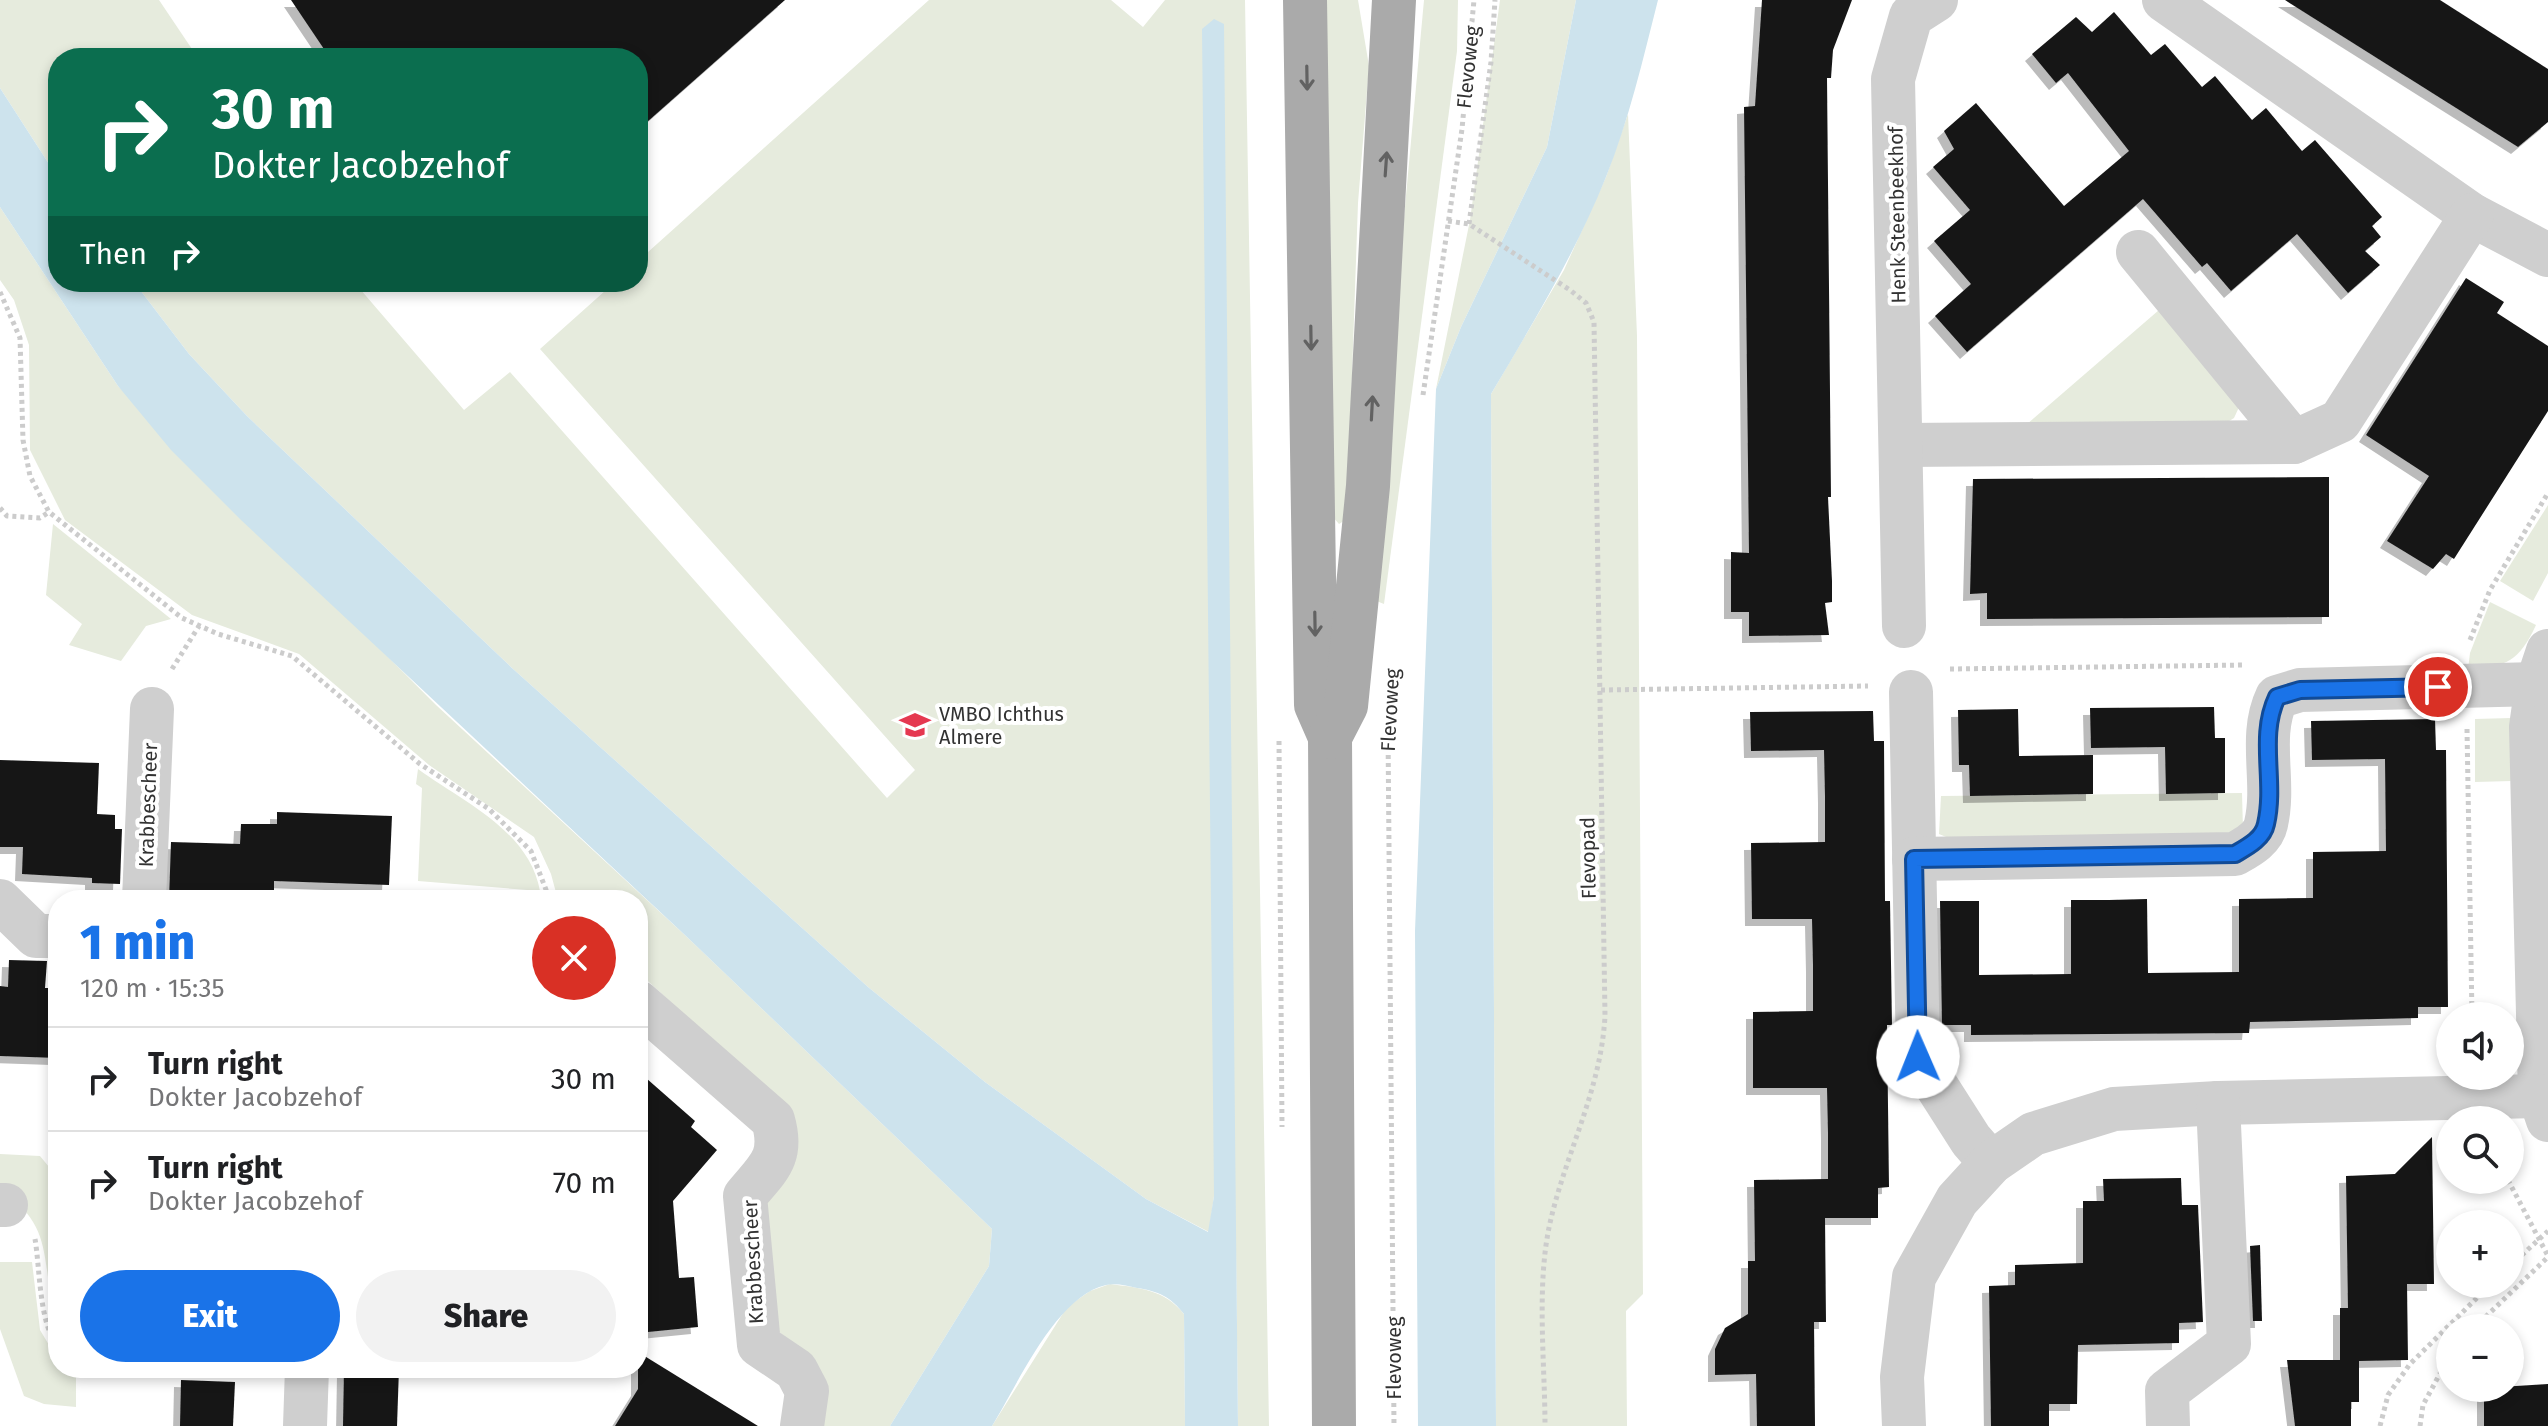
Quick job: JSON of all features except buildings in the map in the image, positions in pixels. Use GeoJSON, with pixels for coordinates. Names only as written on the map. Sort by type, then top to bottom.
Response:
{"type":"FeatureCollection","features":[{"type":"Feature","properties":{"kind":"main road"},"geometry":{"type":"LineString","coordinates":[[1305,0],[1316,705],[1330,737],[1334,1426]]}},
{"type":"Feature","properties":{"kind":"main road"},"geometry":{"type":"LineString","coordinates":[[1330,737],[1346,706],[1359,551],[1368,486],[1394,0]]}},
{"type":"Feature","properties":{"kind":"street","name":"Henk Steenbeekhof"},"geometry":{"type":"LineString","coordinates":[[1904,626],[1903,445],[1893,79],[1911,16],[1936,0]]}},
{"type":"Feature","properties":{"kind":"street"},"geometry":{"type":"LineString","coordinates":[[2164,0],[2472,215],[2548,255]]}},
{"type":"Feature","properties":{"kind":"street"},"geometry":{"type":"LineString","coordinates":[[1903,445],[2294,442],[2340,421],[2472,215]]}},
{"type":"Feature","properties":{"kind":"street"},"geometry":{"type":"LineString","coordinates":[[2138,252],[2294,442]]}},
{"type":"Feature","properties":{"kind":"street"},"geometry":{"type":"LineString","coordinates":[[1904,1426],[1902,1377],[1914,1277],[1957,1200],[1991,1163],[2033,1134],[2114,1109],[2218,1103],[2544,1108],[2531,727],[2542,668],[2466,687],[2300,690],[2277,697],[2268,716],[2266,826],[2254,843],[2235,854],[1914,859]]}},
{"type":"Feature","properties":{"kind":"street"},"geometry":{"type":"LineString","coordinates":[[1892,689],[1914,859],[1918,1057],[1971,1140],[1991,1163]]}},
{"type":"Feature","properties":{"kind":"street","name":"Krabbescheer"},"geometry":{"type":"LineString","coordinates":[[144,890],[152,709]]}},
{"type":"Feature","properties":{"kind":"street"},"geometry":{"type":"LineString","coordinates":[[0,901],[36,936],[48,936]]}},
{"type":"Feature","properties":{"kind":"street","name":"Krabbescheer"},"geometry":{"type":"LineString","coordinates":[[648,1011],[773,1120],[778,1138],[776,1158],[745,1196],[759,1345],[796,1370],[807,1391],[802,1426]]}},
{"type":"Feature","properties":{"kind":"street"},"geometry":{"type":"LineString","coordinates":[[2168,1426],[2167,1391],[2229,1344],[2218,1103]]}},
{"type":"Feature","properties":{"kind":"street"},"geometry":{"type":"LineString","coordinates":[[305,1426],[307,1378]]}},
{"type":"Feature","properties":{"kind":"path","name":"Flevoweg"},"geometry":{"type":"LineString","coordinates":[[1421,406],[1448,221],[1474,0]]}},
{"type":"Feature","properties":{"kind":"path"},"geometry":{"type":"LineString","coordinates":[[1448,221],[1469,224],[1491,62],[1495,0]]}},
{"type":"Feature","properties":{"kind":"path","name":"Flevopad"},"geometry":{"type":"LineString","coordinates":[[1469,224],[1570,290],[1586,303],[1594,322],[1604,1038],[1593,1095],[1556,1201],[1546,1250],[1545,1426]]}},
{"type":"Feature","properties":{"kind":"path"},"geometry":{"type":"LineString","coordinates":[[0,292],[20,338],[23,440],[30,476],[49,512],[182,618],[218,634],[292,656],[420,764],[489,809],[531,851],[546,890]]}},
{"type":"Feature","properties":{"kind":"path"},"geometry":{"type":"LineString","coordinates":[[2472,1002],[2465,658],[2475,620],[2548,493]]}},
{"type":"Feature","properties":{"kind":"path"},"geometry":{"type":"LineString","coordinates":[[0,508],[7,516],[40,518],[49,512]]}},
{"type":"Feature","properties":{"kind":"path"},"geometry":{"type":"LineString","coordinates":[[1949,669],[2250,665],[2277,697]]}},
{"type":"Feature","properties":{"kind":"path"},"geometry":{"type":"LineString","coordinates":[[1601,690],[1892,689]]}},
{"type":"Feature","properties":{"kind":"path","name":"Flevoweg"},"geometry":{"type":"LineString","coordinates":[[1388,726],[1394,1426]]}},
{"type":"Feature","properties":{"kind":"path"},"geometry":{"type":"LineString","coordinates":[[1279,738],[1282,1138]]}},
{"type":"Feature","properties":{"kind":"path"},"geometry":{"type":"LineString","coordinates":[[2489,1314],[2548,1257],[2515,1194]]}},
{"type":"Feature","properties":{"kind":"path"},"geometry":{"type":"LineString","coordinates":[[3,1205],[35,1237],[48,1332]]}},
{"type":"Feature","properties":{"kind":"path"},"geometry":{"type":"LineString","coordinates":[[2524,1253],[2548,1231]]}},
{"type":"Feature","properties":{"kind":"path"},"geometry":{"type":"LineString","coordinates":[[2380,1426],[2388,1395],[2410,1364],[2477,1298]]}},
{"type":"Feature","properties":{"kind":"path"},"geometry":{"type":"LineString","coordinates":[[2420,1426],[2423,1405],[2436,1381]]}},
{"type":"Feature","properties":{"kind":"shaded area"},"geometry":{"type":"Polygon","coordinates":[[[0,0],[159,0],[191,48],[48,48],[48,162],[0,88],[0,0]]]}},
{"type":"Feature","properties":{"kind":"shaded area","name":"VMBO Ichthus Almere"},"geometry":{"type":"Polygon","coordinates":[[[929,0],[1111,0],[1143,27],[1165,0],[1245,0],[1269,1426],[1238,1426],[1236,1248],[1214,1196],[1209,1232],[1146,1199],[985,1082],[868,987],[512,668],[247,416],[189,354],[142,292],[363,292],[464,410],[510,372],[887,798],[915,770],[540,349],[604,292],[648,292],[648,252],[929,0]]]}},
{"type":"Feature","properties":{"kind":"shaded area"},"geometry":{"type":"Polygon","coordinates":[[[1320,0],[1358,0],[1369,66],[1358,203],[1347,519],[1339,524],[1333,517],[1330,202],[1320,0]]]}},
{"type":"Feature","properties":{"kind":"shaded area"},"geometry":{"type":"Polygon","coordinates":[[[1424,0],[1458,0],[1457,51],[1384,604],[1369,598],[1424,0]]]}},
{"type":"Feature","properties":{"kind":"shaded area"},"geometry":{"type":"Polygon","coordinates":[[[1500,0],[1576,0],[1547,147],[1461,327],[1436,389],[1470,220],[1500,0]]]}},
{"type":"Feature","properties":{"kind":"shaded area"},"geometry":{"type":"Polygon","coordinates":[[[1628,114],[1637,336],[1643,1294],[1626,1311],[1627,1426],[1496,1426],[1491,394],[1564,270],[1606,177],[1628,114]]]}},
{"type":"Feature","properties":{"kind":"shaded area"},"geometry":{"type":"Polygon","coordinates":[[[0,207],[48,280],[48,292],[56,292],[118,386],[436,705],[636,890],[555,890],[534,837],[429,765],[299,654],[192,615],[65,520],[30,450],[29,345],[14,300],[0,280],[0,207]]]}},
{"type":"Feature","properties":{"kind":"shaded area"},"geometry":{"type":"Polygon","coordinates":[[[2159,310],[2240,405],[2234,418],[2220,427],[2026,425],[2159,310]]]}},
{"type":"Feature","properties":{"kind":"shaded area"},"geometry":{"type":"Polygon","coordinates":[[[2548,505],[2548,573],[2533,601],[2500,581],[2548,505]]]}},
{"type":"Feature","properties":{"kind":"shaded area"},"geometry":{"type":"Polygon","coordinates":[[[53,524],[171,619],[146,626],[121,661],[69,645],[82,624],[46,595],[53,524]]]}},
{"type":"Feature","properties":{"kind":"shaded area"},"geometry":{"type":"Polygon","coordinates":[[[2490,602],[2536,625],[2524,647],[2510,660],[2468,669],[2470,653],[2490,602]]]}},
{"type":"Feature","properties":{"kind":"shaded area"},"geometry":{"type":"Polygon","coordinates":[[[2511,718],[2512,781],[2475,782],[2475,719],[2511,718]]]}},
{"type":"Feature","properties":{"kind":"shaded area"},"geometry":{"type":"Polygon","coordinates":[[[418,769],[492,820],[523,851],[540,890],[418,881],[422,788],[416,784],[418,769]]]}},
{"type":"Feature","properties":{"kind":"shaded area"},"geometry":{"type":"Polygon","coordinates":[[[2242,793],[2243,830],[2237,834],[1951,839],[1939,834],[1941,796],[2242,793]]]}},
{"type":"Feature","properties":{"kind":"shaded area"},"geometry":{"type":"Polygon","coordinates":[[[648,901],[992,1229],[989,1266],[890,1426],[817,1426],[823,1392],[819,1370],[804,1352],[778,1331],[764,1200],[794,1115],[648,981],[648,901]]]}},
{"type":"Feature","properties":{"kind":"shaded area"},"geometry":{"type":"Polygon","coordinates":[[[0,1154],[40,1156],[48,1166],[48,1279],[43,1246],[33,1222],[0,1187],[0,1154]]]}},
{"type":"Feature","properties":{"kind":"shaded area"},"geometry":{"type":"Polygon","coordinates":[[[0,1262],[32,1262],[40,1330],[48,1343],[48,1378],[76,1378],[76,1407],[44,1404],[24,1396],[0,1329],[0,1262]]]}},
{"type":"Feature","properties":{"kind":"shaded area"},"geometry":{"type":"Polygon","coordinates":[[[1110,1284],[1159,1295],[1184,1314],[1185,1426],[992,1426],[1067,1307],[1090,1291],[1110,1284]]]}},
{"type":"Feature","properties":{"kind":"water"},"geometry":{"type":"Polygon","coordinates":[[[1576,0],[1658,0],[1629,112],[1594,206],[1538,314],[1491,394],[1496,1426],[1418,1426],[1415,931],[1436,389],[1461,327],[1547,147],[1576,0]]]}},
{"type":"Feature","properties":{"kind":"water"},"geometry":{"type":"Polygon","coordinates":[[[1214,19],[1224,24],[1238,1426],[1185,1426],[1184,1314],[1158,1293],[1114,1284],[1088,1292],[1055,1323],[992,1426],[890,1426],[989,1266],[992,1229],[648,901],[648,890],[637,890],[241,520],[171,450],[118,386],[56,292],[142,292],[189,354],[247,416],[512,668],[868,987],[985,1082],[1146,1199],[1208,1232],[1214,1196],[1202,29],[1214,19]]]}},
{"type":"Feature","properties":{"kind":"water"},"geometry":{"type":"Polygon","coordinates":[[[0,88],[48,162],[48,280],[0,207],[0,88]]]}},
{"type":"Feature","properties":{"kind":"place","name":"VMBO Ichthus Almere"},"geometry":{"type":"Point","coordinates":[915,725]}},
{"type":"Feature","properties":{"kind":"route"},"geometry":{"type":"LineString","coordinates":[[1918,1057],[1914,859],[2235,854],[2254,843],[2266,826],[2268,716],[2277,697],[2300,690],[2438,687]]}}]}
